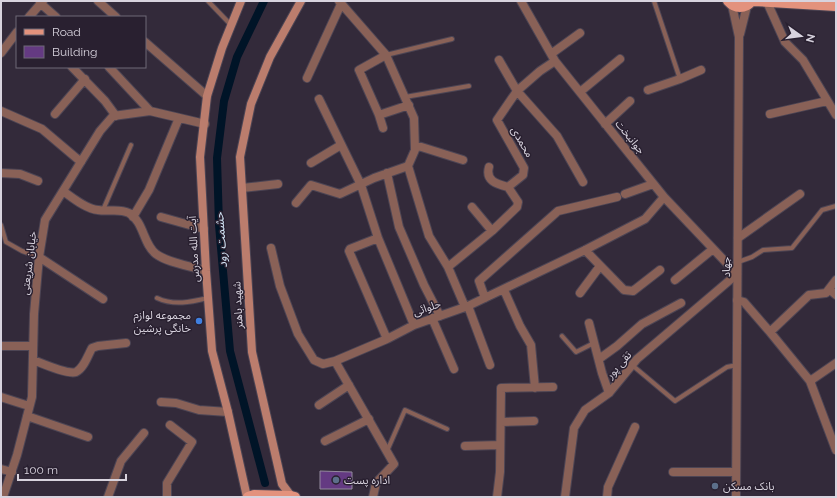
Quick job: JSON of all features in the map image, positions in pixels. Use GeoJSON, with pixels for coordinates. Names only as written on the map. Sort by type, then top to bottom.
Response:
{"type":"FeatureCollection","features":[{"type":"Feature","properties":{"kind":"main road","name":"آیت الله مدرس"},"geometry":{"type":"LineString","coordinates":[[241,1],[222,48],[207,96],[200,157],[212,351],[248,497]]}},
{"type":"Feature","properties":{"kind":"main road","name":"شهید باهنر"},"geometry":{"type":"LineString","coordinates":[[293,496],[282,484],[252,352],[240,157],[251,104],[270,57],[301,1]]}},
{"type":"Feature","properties":{"kind":"main road"},"geometry":{"type":"LineString","coordinates":[[730,3],[742,7],[751,3],[767,2],[836,6]]}},
{"type":"Feature","properties":{"kind":"main road"},"geometry":{"type":"LineString","coordinates":[[248,497],[254,495],[293,496]]}},
{"type":"Feature","properties":{"kind":"street"},"geometry":{"type":"LineString","coordinates":[[98,1],[115,16]]}},
{"type":"Feature","properties":{"kind":"street","name":"جوانبخت"},"geometry":{"type":"LineString","coordinates":[[521,1],[553,58],[605,124],[664,197],[737,274]]}},
{"type":"Feature","properties":{"kind":"street"},"geometry":{"type":"LineString","coordinates":[[30,16],[42,2],[55,16]]}},
{"type":"Feature","properties":{"kind":"street"},"geometry":{"type":"LineString","coordinates":[[307,78],[338,2],[386,55],[414,118],[415,150],[408,166],[429,236],[448,267],[490,364]]}},
{"type":"Feature","properties":{"kind":"street"},"geometry":{"type":"LineString","coordinates":[[767,2],[785,42],[803,60],[836,115]]}},
{"type":"Feature","properties":{"kind":"street"},"geometry":{"type":"LineString","coordinates":[[730,3],[739,37]]}},
{"type":"Feature","properties":{"kind":"street"},"geometry":{"type":"LineString","coordinates":[[739,37],[751,3]]}},
{"type":"Feature","properties":{"kind":"street"},"geometry":{"type":"LineString","coordinates":[[1,53],[16,33]]}},
{"type":"Feature","properties":{"kind":"street","name":"محمدی"},"geometry":{"type":"LineString","coordinates":[[508,187],[523,175],[524,168],[497,120],[517,91],[580,33]]}},
{"type":"Feature","properties":{"kind":"street","name":"جهاد"},"geometry":{"type":"LineString","coordinates":[[736,497],[739,37]]}},
{"type":"Feature","properties":{"kind":"street"},"geometry":{"type":"LineString","coordinates":[[146,43],[207,96]]}},
{"type":"Feature","properties":{"kind":"street"},"geometry":{"type":"LineString","coordinates":[[383,128],[379,115],[359,70],[386,55]]}},
{"type":"Feature","properties":{"kind":"street"},"geometry":{"type":"LineString","coordinates":[[580,92],[620,59]]}},
{"type":"Feature","properties":{"kind":"street"},"geometry":{"type":"LineString","coordinates":[[499,60],[517,91],[557,136],[583,182]]}},
{"type":"Feature","properties":{"kind":"street"},"geometry":{"type":"LineString","coordinates":[[73,68],[105,101],[116,116],[150,111],[204,124]]}},
{"type":"Feature","properties":{"kind":"street"},"geometry":{"type":"LineString","coordinates":[[110,68],[150,111]]}},
{"type":"Feature","properties":{"kind":"street"},"geometry":{"type":"LineString","coordinates":[[648,90],[701,70]]}},
{"type":"Feature","properties":{"kind":"street"},"geometry":{"type":"LineString","coordinates":[[55,114],[85,79]]}},
{"type":"Feature","properties":{"kind":"street"},"geometry":{"type":"LineString","coordinates":[[318,99],[361,185],[378,238],[414,325]]}},
{"type":"Feature","properties":{"kind":"street"},"geometry":{"type":"LineString","coordinates":[[605,124],[630,101]]}},
{"type":"Feature","properties":{"kind":"street"},"geometry":{"type":"LineString","coordinates":[[770,114],[827,101]]}},
{"type":"Feature","properties":{"kind":"street"},"geometry":{"type":"LineString","coordinates":[[379,115],[408,105]]}},
{"type":"Feature","properties":{"kind":"street"},"geometry":{"type":"LineString","coordinates":[[1,111],[42,129],[81,162]]}},
{"type":"Feature","properties":{"kind":"street","name":"خیابان شریعتی"},"geometry":{"type":"LineString","coordinates":[[3,497],[18,456],[32,397],[33,346],[39,257],[45,220],[100,131],[113,116],[116,116]]}},
{"type":"Feature","properties":{"kind":"street"},"geometry":{"type":"LineString","coordinates":[[133,217],[149,190],[179,118]]}},
{"type":"Feature","properties":{"kind":"street"},"geometry":{"type":"LineString","coordinates":[[311,163],[341,145]]}},
{"type":"Feature","properties":{"kind":"street"},"geometry":{"type":"LineString","coordinates":[[415,145],[463,160]]}},
{"type":"Feature","properties":{"kind":"street"},"geometry":{"type":"LineString","coordinates":[[296,203],[311,185],[340,194],[387,173],[408,166]]}},
{"type":"Feature","properties":{"kind":"street"},"geometry":{"type":"LineString","coordinates":[[448,267],[492,231],[517,207],[518,202],[508,187],[488,177],[489,168]]}},
{"type":"Feature","properties":{"kind":"street"},"geometry":{"type":"LineString","coordinates":[[1,173],[20,174],[38,181]]}},
{"type":"Feature","properties":{"kind":"street"},"geometry":{"type":"LineString","coordinates":[[387,173],[399,227],[424,285],[454,369]]}},
{"type":"Feature","properties":{"kind":"street"},"geometry":{"type":"LineString","coordinates":[[242,188],[278,184]]}},
{"type":"Feature","properties":{"kind":"street"},"geometry":{"type":"LineString","coordinates":[[485,298],[479,280],[558,211],[621,196],[653,184]]}},
{"type":"Feature","properties":{"kind":"street"},"geometry":{"type":"LineString","coordinates":[[63,191],[90,208],[122,210],[133,217],[139,224],[155,253],[166,259],[206,271]]}},
{"type":"Feature","properties":{"kind":"street"},"geometry":{"type":"LineString","coordinates":[[738,238],[800,194]]}},
{"type":"Feature","properties":{"kind":"street","name":"حلوائی"},"geometry":{"type":"LineString","coordinates":[[335,361],[387,339],[414,325],[466,307],[586,250],[645,218],[664,197]]}},
{"type":"Feature","properties":{"kind":"street"},"geometry":{"type":"LineString","coordinates":[[472,207],[492,231]]}},
{"type":"Feature","properties":{"kind":"street"},"geometry":{"type":"LineString","coordinates":[[161,217],[204,230]]}},
{"type":"Feature","properties":{"kind":"street"},"geometry":{"type":"LineString","coordinates":[[378,238],[350,249],[349,251],[387,339]]}},
{"type":"Feature","properties":{"kind":"street"},"geometry":{"type":"LineString","coordinates":[[272,248],[280,286],[298,334],[314,360],[323,364],[335,361],[394,464],[376,483],[373,497]]}},
{"type":"Feature","properties":{"kind":"street"},"geometry":{"type":"LineString","coordinates":[[674,280],[713,249]]}},
{"type":"Feature","properties":{"kind":"street"},"geometry":{"type":"LineString","coordinates":[[586,250],[624,290],[633,292],[660,270]]}},
{"type":"Feature","properties":{"kind":"street"},"geometry":{"type":"LineString","coordinates":[[39,257],[103,299]]}},
{"type":"Feature","properties":{"kind":"street"},"geometry":{"type":"LineString","coordinates":[[580,294],[600,266]]}},
{"type":"Feature","properties":{"kind":"street","name":"تقی پور"},"geometry":{"type":"LineString","coordinates":[[565,497],[574,428],[585,410],[609,393],[637,359],[737,274]]}},
{"type":"Feature","properties":{"kind":"street"},"geometry":{"type":"LineString","coordinates":[[770,332],[809,295],[826,294],[836,280]]}},
{"type":"Feature","properties":{"kind":"street"},"geometry":{"type":"LineString","coordinates":[[829,289],[836,295]]}},
{"type":"Feature","properties":{"kind":"street"},"geometry":{"type":"LineString","coordinates":[[504,290],[520,326],[531,345],[535,388]]}},
{"type":"Feature","properties":{"kind":"street"},"geometry":{"type":"LineString","coordinates":[[737,300],[744,302],[810,381],[836,450]]}},
{"type":"Feature","properties":{"kind":"street"},"geometry":{"type":"LineString","coordinates":[[599,359],[617,346],[642,324],[681,303]]}},
{"type":"Feature","properties":{"kind":"street"},"geometry":{"type":"LineString","coordinates":[[589,323],[602,373],[609,393]]}},
{"type":"Feature","properties":{"kind":"street"},"geometry":{"type":"LineString","coordinates":[[33,360],[69,372],[76,372],[83,366],[92,348],[126,343]]}},
{"type":"Feature","properties":{"kind":"street"},"geometry":{"type":"LineString","coordinates":[[1,346],[33,346]]}},
{"type":"Feature","properties":{"kind":"street"},"geometry":{"type":"LineString","coordinates":[[810,381],[836,363]]}},
{"type":"Feature","properties":{"kind":"street"},"geometry":{"type":"LineString","coordinates":[[319,406],[349,385]]}},
{"type":"Feature","properties":{"kind":"street"},"geometry":{"type":"LineString","coordinates":[[497,497],[500,472],[501,388],[554,387]]}},
{"type":"Feature","properties":{"kind":"street"},"geometry":{"type":"LineString","coordinates":[[1,397],[30,406]]}},
{"type":"Feature","properties":{"kind":"street"},"geometry":{"type":"LineString","coordinates":[[161,402],[176,403],[198,410],[228,412]]}},
{"type":"Feature","properties":{"kind":"street"},"geometry":{"type":"LineString","coordinates":[[27,416],[88,437]]}},
{"type":"Feature","properties":{"kind":"street"},"geometry":{"type":"LineString","coordinates":[[325,441],[369,419]]}},
{"type":"Feature","properties":{"kind":"street"},"geometry":{"type":"LineString","coordinates":[[501,422],[534,421]]}},
{"type":"Feature","properties":{"kind":"street"},"geometry":{"type":"LineString","coordinates":[[167,497],[167,483],[192,442],[170,425]]}},
{"type":"Feature","properties":{"kind":"street"},"geometry":{"type":"LineString","coordinates":[[607,497],[608,487],[635,427]]}},
{"type":"Feature","properties":{"kind":"street"},"geometry":{"type":"LineString","coordinates":[[108,497],[121,461],[144,432]]}},
{"type":"Feature","properties":{"kind":"street"},"geometry":{"type":"LineString","coordinates":[[465,446],[500,445]]}},
{"type":"Feature","properties":{"kind":"street"},"geometry":{"type":"LineString","coordinates":[[1,469],[12,472]]}},
{"type":"Feature","properties":{"kind":"street"},"geometry":{"type":"LineString","coordinates":[[672,472],[736,472]]}},
{"type":"Feature","properties":{"kind":"lane"},"geometry":{"type":"LineString","coordinates":[[208,1],[231,25]]}},
{"type":"Feature","properties":{"kind":"lane"},"geometry":{"type":"LineString","coordinates":[[654,1],[680,79]]}},
{"type":"Feature","properties":{"kind":"lane"},"geometry":{"type":"LineString","coordinates":[[386,55],[452,39]]}},
{"type":"Feature","properties":{"kind":"lane"},"geometry":{"type":"LineString","coordinates":[[404,97],[470,86]]}},
{"type":"Feature","properties":{"kind":"lane"},"geometry":{"type":"LineString","coordinates":[[103,210],[132,145]]}},
{"type":"Feature","properties":{"kind":"lane"},"geometry":{"type":"LineString","coordinates":[[737,262],[752,257],[763,250],[792,248],[822,210],[836,206]]}},
{"type":"Feature","properties":{"kind":"lane"},"geometry":{"type":"LineString","coordinates":[[1,225],[6,242],[22,252],[39,257]]}},
{"type":"Feature","properties":{"kind":"lane"},"geometry":{"type":"LineString","coordinates":[[157,298],[165,302],[178,303],[208,298]]}},
{"type":"Feature","properties":{"kind":"lane"},"geometry":{"type":"LineString","coordinates":[[562,336],[576,352],[594,343]]}},
{"type":"Feature","properties":{"kind":"lane"},"geometry":{"type":"LineString","coordinates":[[632,365],[675,401],[727,367],[737,365]]}},
{"type":"Feature","properties":{"kind":"lane"},"geometry":{"type":"LineString","coordinates":[[387,452],[405,410],[447,429]]}},
{"type":"Feature","properties":{"kind":"building","name":"اداره پست"},"geometry":{"type":"Polygon","coordinates":[[[320,471],[352,472],[352,489],[320,489],[320,471]]]}},
{"type":"Feature","properties":{"kind":"waterway","name":"حشمت رود"},"geometry":{"type":"LineString","coordinates":[[264,1],[237,57],[224,101],[217,158],[219,225],[230,351],[265,483]]}},
{"type":"Feature","properties":{"kind":"place","name":"مجموعه لوازم خانگی پرشین"},"geometry":{"type":"Point","coordinates":[199,321]}},
{"type":"Feature","properties":{"kind":"place","name":"اداره پست"},"geometry":{"type":"Point","coordinates":[336,480]}},
{"type":"Feature","properties":{"kind":"place","name":"بانک مسکن"},"geometry":{"type":"Point","coordinates":[715,486]}}]}
